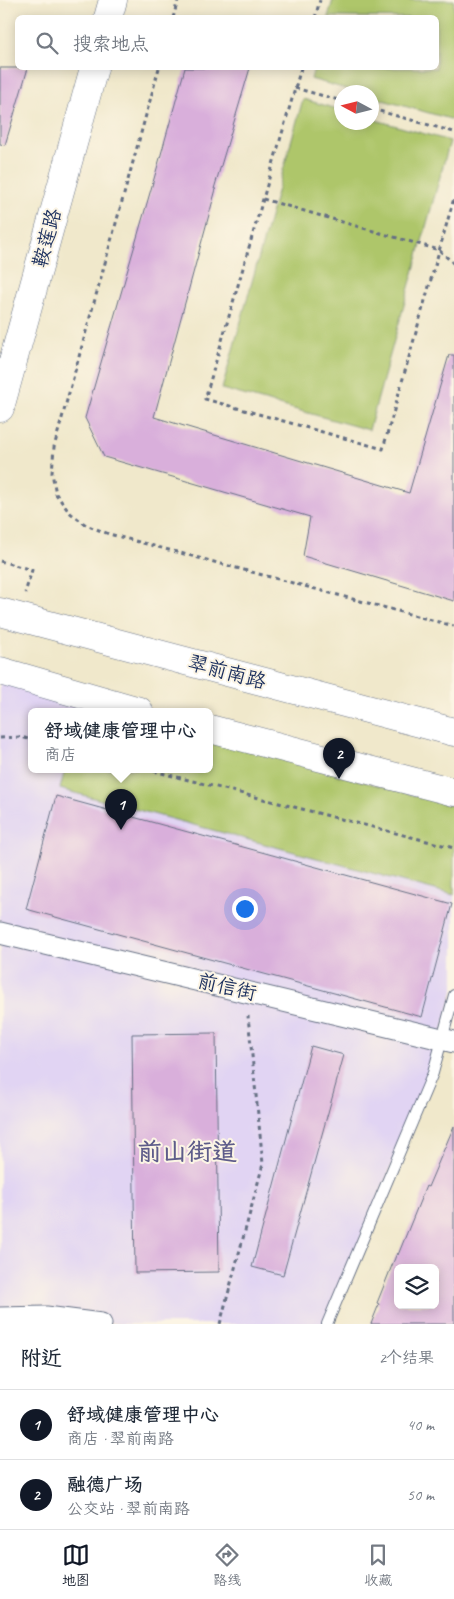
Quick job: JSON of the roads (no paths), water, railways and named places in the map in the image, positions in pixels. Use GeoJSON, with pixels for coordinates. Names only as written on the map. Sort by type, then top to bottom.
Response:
{"type":"FeatureCollection","features":[{"type":"Feature","properties":{"kind":"main road"},"geometry":{"type":"LineString","coordinates":[[109,15],[113,0]]}},
{"type":"Feature","properties":{"kind":"main road","name":"鞍莲路"},"geometry":{"type":"LineString","coordinates":[[0,408],[93,70]]}},
{"type":"Feature","properties":{"kind":"main road","name":"翠前南路"},"geometry":{"type":"LineString","coordinates":[[0,612],[454,732]]}},
{"type":"Feature","properties":{"kind":"main road"},"geometry":{"type":"LineString","coordinates":[[0,671],[129,708]]}},
{"type":"Feature","properties":{"kind":"main road"},"geometry":{"type":"LineString","coordinates":[[213,731],[454,792]]}},
{"type":"Feature","properties":{"kind":"street","name":"前信街"},"geometry":{"type":"LineString","coordinates":[[0,933],[448,1040]]}},
{"type":"Feature","properties":{"kind":"street"},"geometry":{"type":"LineString","coordinates":[[0,1318],[46,1317],[101,1324]]}},
{"type":"Feature","properties":{"kind":"lane"},"geometry":{"type":"LineString","coordinates":[[327,1324],[448,1040],[454,995]]}},
{"type":"Feature","properties":{"kind":"place","name":"融德广场"},"geometry":{"type":"Point","coordinates":[339,779]}},
{"type":"Feature","properties":{"kind":"place","name":"舒域健康管理中心"},"geometry":{"type":"Point","coordinates":[121,830]}},
{"type":"Feature","properties":{"kind":"district","name":"前山街道"},"geometry":{"type":"Point","coordinates":[187,1152]}}]}
